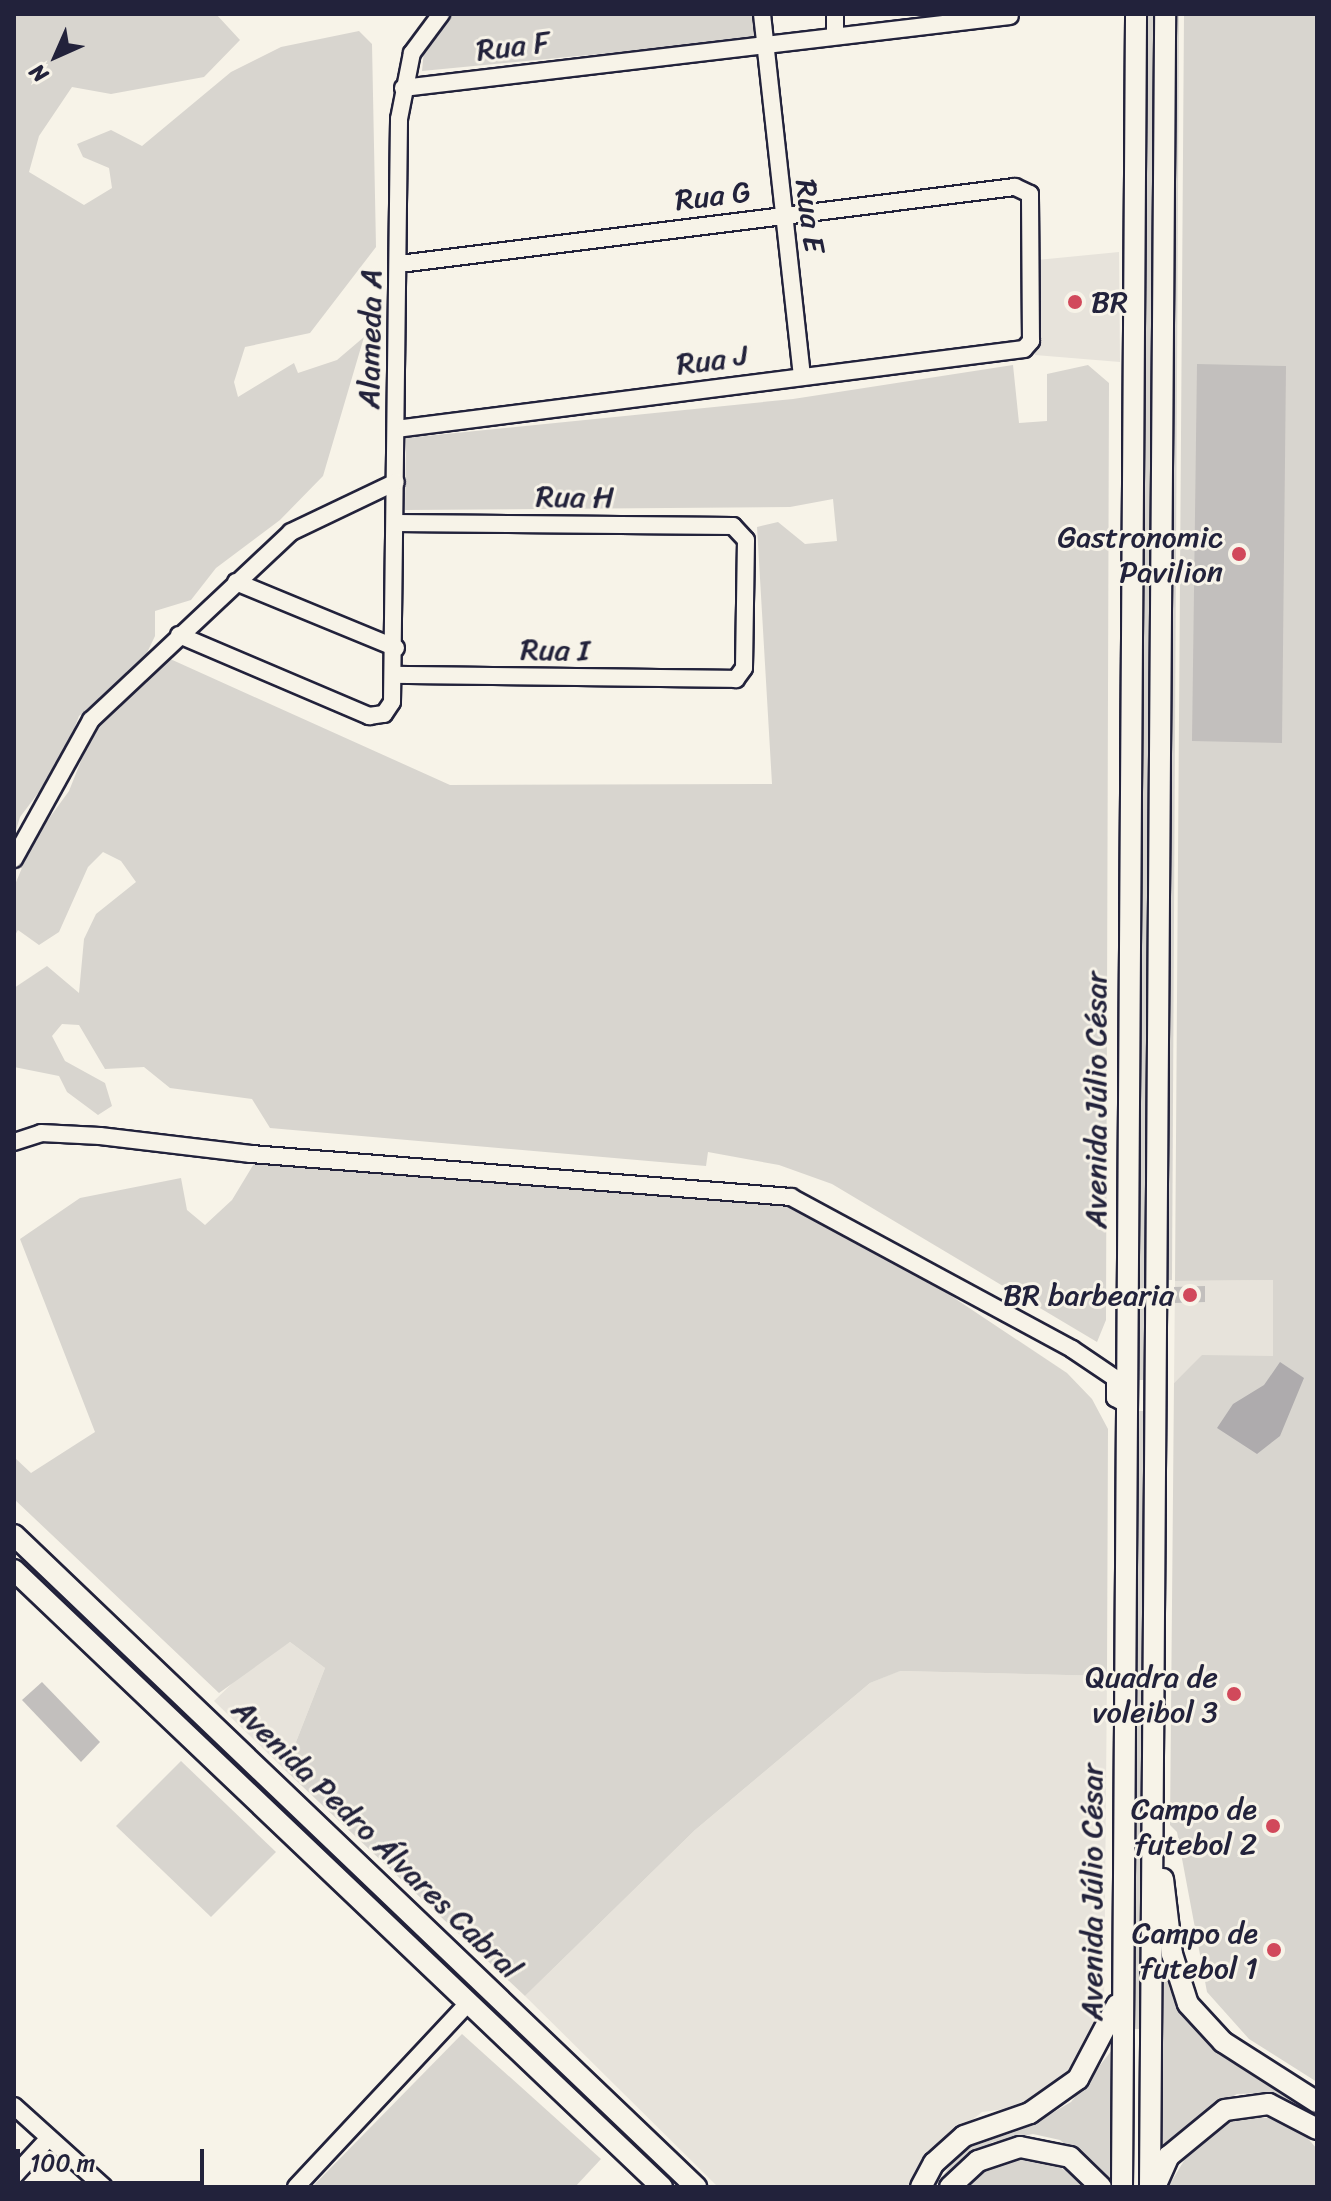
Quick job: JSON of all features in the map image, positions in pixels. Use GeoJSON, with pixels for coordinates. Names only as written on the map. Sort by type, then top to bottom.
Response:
{"type":"FeatureCollection","features":[{"type":"Feature","properties":{"kind":"main road","name":"Avenida Júlio César"},"geometry":{"type":"LineString","coordinates":[[1122,2187],[1124,1403],[1136,14]]}},
{"type":"Feature","properties":{"kind":"main road","name":"Avenida Júlio César"},"geometry":{"type":"LineString","coordinates":[[1152,2187],[1165,14]]}},
{"type":"Feature","properties":{"kind":"main road","name":"Avenida Pedro Álvares Cabral"},"geometry":{"type":"LineString","coordinates":[[14,1535],[696,2187]]}},
{"type":"Feature","properties":{"kind":"main road","name":"Avenida Pedro Álvares Cabral"},"geometry":{"type":"LineString","coordinates":[[14,1570],[662,2187]]}},
{"type":"Feature","properties":{"kind":"main road"},"geometry":{"type":"LineString","coordinates":[[1153,1799],[1172,1954],[1188,2004],[1223,2042],[1317,2102]]}},
{"type":"Feature","properties":{"kind":"main road"},"geometry":{"type":"LineString","coordinates":[[921,2187],[934,2163],[964,2136],[1030,2113],[1078,2079],[1121,1994]]}},
{"type":"Feature","properties":{"kind":"main road"},"geometry":{"type":"LineString","coordinates":[[1152,2187],[1169,2156],[1225,2110],[1269,2104],[1317,2129]]}},
{"type":"Feature","properties":{"kind":"main road"},"geometry":{"type":"LineString","coordinates":[[950,2187],[978,2161],[1020,2147],[1070,2157],[1101,2187]]}},
{"type":"Feature","properties":{"kind":"street","name":"Alameda A"},"geometry":{"type":"LineString","coordinates":[[179,635],[369,716],[388,709],[396,675],[396,429],[403,88],[412,53],[441,14]]}},
{"type":"Feature","properties":{"kind":"street","name":"Rua E"},"geometry":{"type":"LineString","coordinates":[[762,14],[762,45],[802,377]]}},
{"type":"Feature","properties":{"kind":"street"},"geometry":{"type":"LineString","coordinates":[[835,14],[835,36]]}},
{"type":"Feature","properties":{"kind":"street","name":"Rua F"},"geometry":{"type":"LineString","coordinates":[[403,88],[835,36],[912,21],[1010,16]]}},
{"type":"Feature","properties":{"kind":"street","name":"Rua G"},"geometry":{"type":"LineString","coordinates":[[399,264],[1021,186],[1030,194],[1031,341]]}},
{"type":"Feature","properties":{"kind":"street","name":"Rua J"},"geometry":{"type":"LineString","coordinates":[[396,429],[1024,349],[1031,341]]}},
{"type":"Feature","properties":{"kind":"street"},"geometry":{"type":"LineString","coordinates":[[14,859],[91,720],[291,532],[396,482]]}},
{"type":"Feature","properties":{"kind":"street","name":"Rua H"},"geometry":{"type":"LineString","coordinates":[[396,523],[733,526],[746,540],[744,668],[736,679],[712,680]]}},
{"type":"Feature","properties":{"kind":"street"},"geometry":{"type":"LineString","coordinates":[[236,582],[396,648]]}},
{"type":"Feature","properties":{"kind":"street","name":"Rua I"},"geometry":{"type":"LineString","coordinates":[[396,675],[712,680]]}},
{"type":"Feature","properties":{"kind":"street"},"geometry":{"type":"LineString","coordinates":[[14,1142],[41,1133],[100,1136],[251,1154],[791,1197],[1072,1349],[1115,1378],[1115,1398],[1124,1403]]}},
{"type":"Feature","properties":{"kind":"street"},"geometry":{"type":"LineString","coordinates":[[300,2185],[468,2003]]}},
{"type":"Feature","properties":{"kind":"street"},"geometry":{"type":"LineString","coordinates":[[14,2106],[104,2187]]}},
{"type":"Feature","properties":{"kind":"street"},"geometry":{"type":"LineString","coordinates":[[14,2176],[48,2139]]}},
{"type":"Feature","properties":{"kind":"shaded area"},"geometry":{"type":"Polygon","coordinates":[[[14,14],[216,14],[240,40],[204,77],[111,94],[72,87],[39,136],[29,172],[84,205],[112,188],[109,168],[83,157],[77,144],[111,130],[142,146],[231,72],[281,47],[359,31],[372,44],[376,247],[310,333],[245,347],[234,382],[238,397],[294,363],[298,373],[337,360],[364,337],[323,476],[280,520],[216,568],[191,600],[155,611],[155,636],[145,657],[79,716],[61,763],[20,817],[14,837],[14,14]]]}},
{"type":"Feature","properties":{"kind":"shaded area"},"geometry":{"type":"Polygon","coordinates":[[[452,14],[756,14],[755,39],[422,71],[424,50],[452,14]]]}},
{"type":"Feature","properties":{"kind":"shaded area"},"geometry":{"type":"Polygon","coordinates":[[[1148,14],[1155,14],[1146,1380],[1139,1380],[1148,14]]]}},
{"type":"Feature","properties":{"kind":"shaded area"},"geometry":{"type":"Polygon","coordinates":[[[1174,14],[1179,14],[1172,1280],[1167,1280],[1174,14]]]}},
{"type":"Feature","properties":{"kind":"shaded area"},"geometry":{"type":"Polygon","coordinates":[[[1184,14],[1317,14],[1317,2082],[1249,2039],[1207,1992],[1177,1832],[1170,1825],[1174,1383],[1202,1355],[1273,1356],[1273,1280],[1175,1281],[1184,14]]]}},
{"type":"Feature","properties":{"kind":"shaded area"},"geometry":{"type":"Polygon","coordinates":[[[1119,252],[1120,362],[1035,355],[1037,260],[1119,252]]]}},
{"type":"Feature","properties":{"kind":"shaded area"},"geometry":{"type":"Polygon","coordinates":[[[1013,365],[1019,423],[1047,421],[1047,374],[1088,365],[1109,383],[1106,1320],[1097,1342],[832,1184],[779,1165],[708,1152],[706,1166],[270,1128],[252,1099],[170,1088],[144,1067],[105,1069],[79,1025],[62,1024],[52,1036],[65,1061],[105,1083],[112,1106],[98,1115],[67,1092],[59,1076],[14,1067],[14,988],[47,966],[79,993],[84,939],[96,914],[136,882],[121,861],[103,852],[88,867],[59,932],[39,945],[18,930],[14,937],[14,887],[34,839],[69,791],[94,728],[168,658],[450,785],[772,784],[757,527],[778,522],[805,544],[837,541],[833,499],[790,507],[405,510],[406,438],[793,399],[1013,365]]]}},
{"type":"Feature","properties":{"kind":"shaded area"},"geometry":{"type":"Polygon","coordinates":[[[255,1162],[775,1199],[834,1218],[1067,1373],[1092,1399],[1108,1429],[1107,1676],[900,1671],[870,1683],[695,1830],[525,1996],[285,1770],[325,1668],[290,1642],[219,1693],[14,1499],[14,1457],[31,1473],[95,1432],[20,1239],[80,1198],[181,1178],[187,1210],[205,1225],[232,1200],[255,1162]]]}},
{"type":"Feature","properties":{"kind":"shaded area"},"geometry":{"type":"Polygon","coordinates":[[[1273,1280],[1273,1356],[1202,1356],[1174,1383],[1175,1281],[1273,1280]]]}},
{"type":"Feature","properties":{"kind":"shaded area"},"geometry":{"type":"Polygon","coordinates":[[[1280,1362],[1304,1378],[1280,1436],[1257,1454],[1217,1428],[1233,1404],[1264,1385],[1280,1362]]]}},
{"type":"Feature","properties":{"kind":"shaded area"},"geometry":{"type":"Polygon","coordinates":[[[1139,1411],[1146,1411],[1142,2029],[1135,2029],[1139,1411]]]}},
{"type":"Feature","properties":{"kind":"shaded area"},"geometry":{"type":"Polygon","coordinates":[[[290,1642],[325,1668],[285,1770],[214,1701],[246,1670],[290,1642]]]}},
{"type":"Feature","properties":{"kind":"shaded area"},"geometry":{"type":"Polygon","coordinates":[[[899,1671],[1107,1676],[1104,2015],[1082,2057],[1054,2086],[1023,2107],[982,2112],[932,2152],[913,2187],[718,2187],[525,1996],[695,1830],[870,1683],[899,1671]]]}},
{"type":"Feature","properties":{"kind":"shaded area"},"geometry":{"type":"Polygon","coordinates":[[[181,1761],[276,1852],[211,1917],[116,1826],[181,1761]]]}},
{"type":"Feature","properties":{"kind":"shaded area"},"geometry":{"type":"Polygon","coordinates":[[[1162,1961],[1191,2018],[1224,2053],[1317,2113],[1317,2118],[1266,2093],[1237,2094],[1200,2115],[1162,2150],[1162,1961]]]}},
{"type":"Feature","properties":{"kind":"shaded area"},"geometry":{"type":"Polygon","coordinates":[[[462,2034],[601,2159],[575,2187],[312,2187],[462,2034]]]}},
{"type":"Feature","properties":{"kind":"shaded area"},"geometry":{"type":"Polygon","coordinates":[[[1116,2045],[1112,2187],[1060,2140],[1033,2134],[992,2142],[934,2187],[965,2147],[1035,2123],[1071,2102],[1116,2045]]]}},
{"type":"Feature","properties":{"kind":"shaded area"},"geometry":{"type":"Polygon","coordinates":[[[1228,2117],[1269,2118],[1304,2134],[1317,2149],[1317,2187],[1168,2187],[1196,2141],[1228,2117]]]}},
{"type":"Feature","properties":{"kind":"shaded area"},"geometry":{"type":"Polygon","coordinates":[[[1021,2158],[1051,2160],[1087,2187],[960,2187],[994,2164],[1021,2158]]]}},
{"type":"Feature","properties":{"kind":"building","name":"Gastronomic Pavilion"},"geometry":{"type":"Polygon","coordinates":[[[1197,364],[1286,366],[1282,743],[1192,741],[1197,364]]]}},
{"type":"Feature","properties":{"kind":"building","name":"BR barbearia"},"geometry":{"type":"Polygon","coordinates":[[[1205,1286],[1205,1302],[1175,1303],[1174,1287],[1205,1286]]]}},
{"type":"Feature","properties":{"kind":"building"},"geometry":{"type":"Polygon","coordinates":[[[42,1682],[100,1742],[81,1762],[22,1700],[42,1682]]]}},
{"type":"Feature","properties":{"kind":"place","name":"BR"},"geometry":{"type":"Point","coordinates":[1075,302]}},
{"type":"Feature","properties":{"kind":"place","name":"Gastronomic Pavilion"},"geometry":{"type":"Point","coordinates":[1239,554]}},
{"type":"Feature","properties":{"kind":"place","name":"BR barbearia"},"geometry":{"type":"Point","coordinates":[1190,1295]}},
{"type":"Feature","properties":{"kind":"place","name":"Quadra de voleibol 3"},"geometry":{"type":"Point","coordinates":[1234,1694]}},
{"type":"Feature","properties":{"kind":"place","name":"Campo de futebol 2"},"geometry":{"type":"Point","coordinates":[1273,1826]}},
{"type":"Feature","properties":{"kind":"place","name":"Campo de futebol 1"},"geometry":{"type":"Point","coordinates":[1274,1950]}}]}
